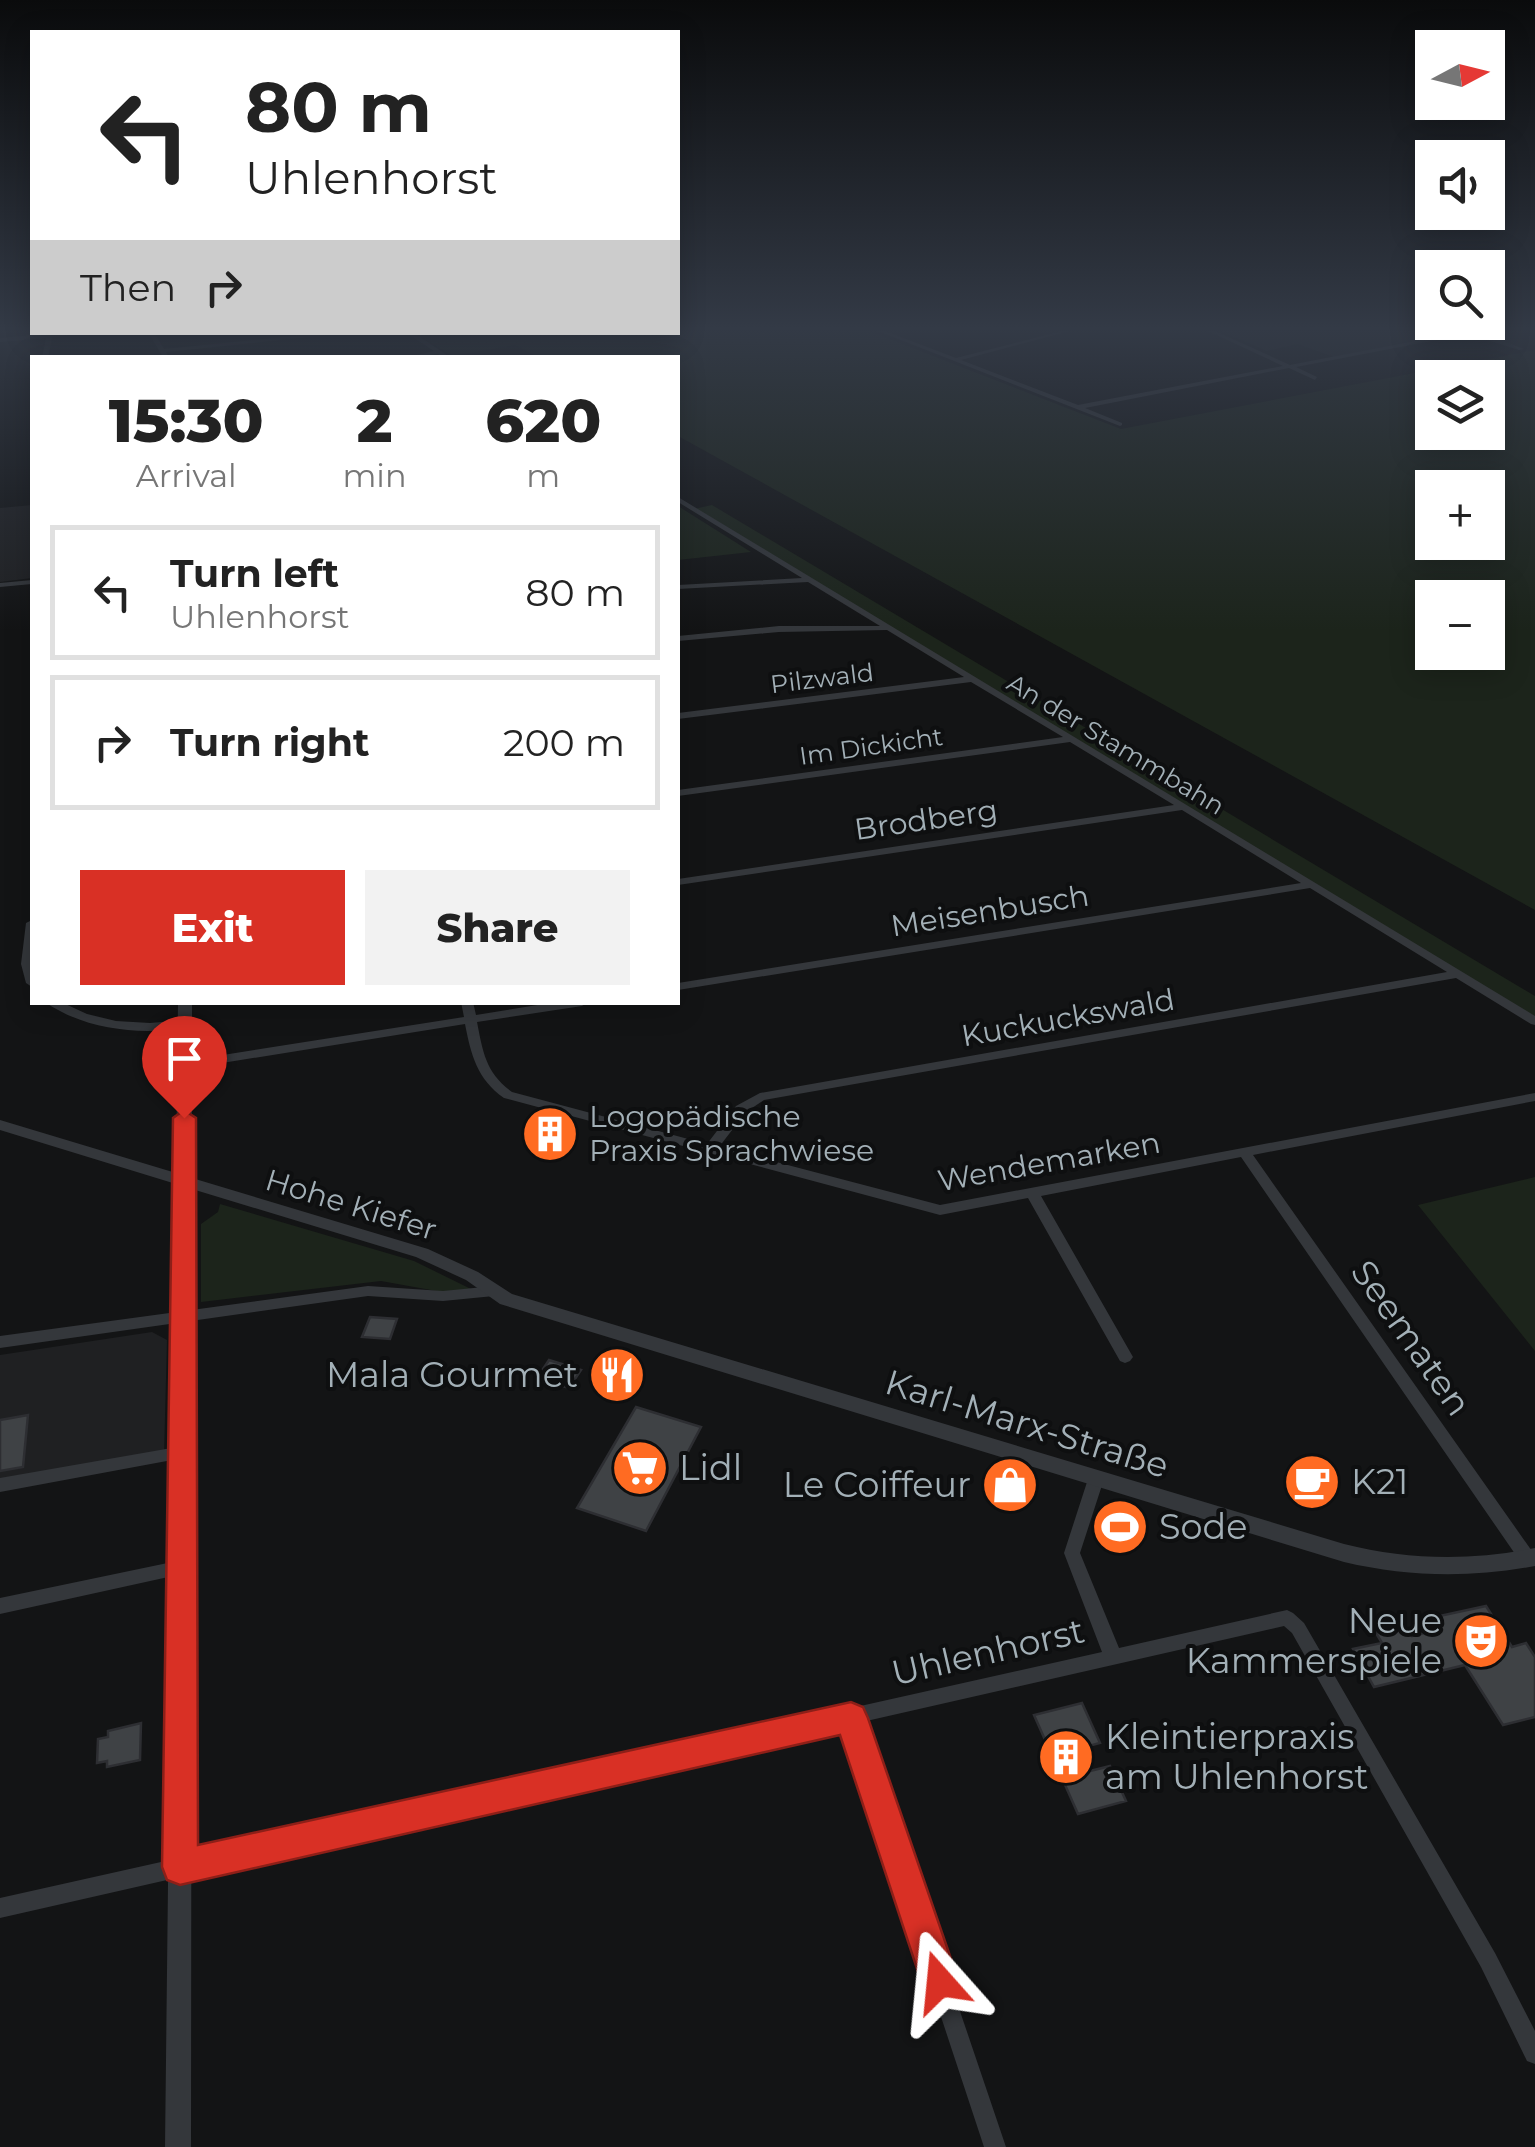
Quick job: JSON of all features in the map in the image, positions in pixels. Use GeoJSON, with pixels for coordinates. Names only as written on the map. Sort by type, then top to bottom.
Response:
{"type":"FeatureCollection","features":[{"type":"Feature","properties":{"kind":"street","name":"An der Stammbahn"},"geometry":{"type":"LineString","coordinates":[[680,500],[1535,1020]]}},
{"type":"Feature","properties":{"kind":"street"},"geometry":{"type":"LineString","coordinates":[[680,587],[808,580]]}},
{"type":"Feature","properties":{"kind":"street"},"geometry":{"type":"LineString","coordinates":[[0,585],[30,582]]}},
{"type":"Feature","properties":{"kind":"street"},"geometry":{"type":"LineString","coordinates":[[680,638],[779,629],[888,628]]}},
{"type":"Feature","properties":{"kind":"street","name":"Pilzwald"},"geometry":{"type":"LineString","coordinates":[[680,716],[972,679]]}},
{"type":"Feature","properties":{"kind":"street","name":"Im Dickicht"},"geometry":{"type":"LineString","coordinates":[[680,793],[1070,739]]}},
{"type":"Feature","properties":{"kind":"street","name":"Brodberg"},"geometry":{"type":"LineString","coordinates":[[680,882],[1182,808]]}},
{"type":"Feature","properties":{"kind":"street","name":"Meisenbusch"},"geometry":{"type":"LineString","coordinates":[[680,987],[1310,885]]}},
{"type":"Feature","properties":{"kind":"street"},"geometry":{"type":"LineString","coordinates":[[30,939],[30,975]]}},
{"type":"Feature","properties":{"kind":"street","name":"Kuckuckswald"},"geometry":{"type":"LineString","coordinates":[[709,1150],[732,1118],[760,1097],[1458,974]]}},
{"type":"Feature","properties":{"kind":"street"},"geometry":{"type":"LineString","coordinates":[[58,1005],[88,1019],[118,1025],[185,1024]]}},
{"type":"Feature","properties":{"kind":"street"},"geometry":{"type":"LineString","coordinates":[[178,2147],[185,1005]]}},
{"type":"Feature","properties":{"kind":"street","name":"Wendemarken"},"geometry":{"type":"LineString","coordinates":[[468,1005],[479,1067],[496,1088],[508,1095],[926,1209],[1033,1194],[1535,1097]]}},
{"type":"Feature","properties":{"kind":"street"},"geometry":{"type":"LineString","coordinates":[[185,1065],[564,1005]]}},
{"type":"Feature","properties":{"kind":"street","name":"Hohe Kiefer"},"geometry":{"type":"LineString","coordinates":[[0,1125],[184,1184],[422,1252],[472,1276],[500,1295]]}},
{"type":"Feature","properties":{"kind":"street","name":"Seematen"},"geometry":{"type":"LineString","coordinates":[[1244,1152],[1532,1558]]}},
{"type":"Feature","properties":{"kind":"street"},"geometry":{"type":"LineString","coordinates":[[1033,1194],[1125,1357]]}},
{"type":"Feature","properties":{"kind":"street","name":"Karl-Marx-Straße"},"geometry":{"type":"LineString","coordinates":[[0,1342],[368,1291],[500,1295],[1096,1479],[1388,1564],[1449,1567],[1532,1558]]}},
{"type":"Feature","properties":{"kind":"street"},"geometry":{"type":"LineString","coordinates":[[0,1486],[182,1452]]}},
{"type":"Feature","properties":{"kind":"street","name":"Uhlenhorst"},"geometry":{"type":"LineString","coordinates":[[1096,1479],[1072,1553],[1113,1656]]}},
{"type":"Feature","properties":{"kind":"street"},"geometry":{"type":"LineString","coordinates":[[0,1606],[182,1567]]}},
{"type":"Feature","properties":{"kind":"street","name":"Uhlenhorst"},"geometry":{"type":"LineString","coordinates":[[0,1908],[1287,1618],[1298,1628],[1488,1960],[1535,2053]]}},
{"type":"Feature","properties":{"kind":"street"},"geometry":{"type":"LineString","coordinates":[[851,1718],[994,2147]]}},
{"type":"Feature","properties":{"kind":"shaded area"},"geometry":{"type":"Polygon","coordinates":[[[680,431],[1415,431],[1415,450],[1505,450],[1505,431],[1535,431],[1535,910],[680,437],[680,431]]]}},
{"type":"Feature","properties":{"kind":"shaded area"},"geometry":{"type":"Polygon","coordinates":[[[30,505],[30,578],[0,582],[0,508],[30,505]]]}},
{"type":"Feature","properties":{"kind":"shaded area"},"geometry":{"type":"Polygon","coordinates":[[[712,505],[1535,996],[1535,1021],[694,509],[712,505]]]}},
{"type":"Feature","properties":{"kind":"shaded area"},"geometry":{"type":"Polygon","coordinates":[[[680,507],[751,552],[680,560],[680,507]]]}},
{"type":"Feature","properties":{"kind":"shaded area"},"geometry":{"type":"Polygon","coordinates":[[[1535,1177],[1535,1351],[1418,1205],[1535,1177]]]}},
{"type":"Feature","properties":{"kind":"shaded area"},"geometry":{"type":"Polygon","coordinates":[[[220,1204],[414,1261],[471,1289],[442,1292],[381,1281],[201,1302],[201,1224],[218,1212],[220,1204]]]}},
{"type":"Feature","properties":{"kind":"shaded area"},"geometry":{"type":"Polygon","coordinates":[[[152,1332],[167,1340],[164,1455],[0,1485],[0,1355],[152,1332]]]}},
{"type":"Feature","properties":{"kind":"building"},"geometry":{"type":"Polygon","coordinates":[[[370,1317],[397,1319],[390,1339],[362,1337],[370,1317]]]}},
{"type":"Feature","properties":{"kind":"building","name":"Mala Gourmet"},"geometry":{"type":"Polygon","coordinates":[[[611,1359],[638,1367],[623,1392],[595,1384],[611,1359]]]}},
{"type":"Feature","properties":{"kind":"building"},"geometry":{"type":"Polygon","coordinates":[[[549,1360],[581,1370],[569,1388],[537,1378],[549,1360]]]}},
{"type":"Feature","properties":{"kind":"building","name":"Lidl"},"geometry":{"type":"Polygon","coordinates":[[[636,1407],[701,1427],[646,1531],[577,1508],[636,1407]]]}},
{"type":"Feature","properties":{"kind":"building"},"geometry":{"type":"Polygon","coordinates":[[[28,1415],[23,1467],[0,1471],[0,1420],[28,1415]]]}},
{"type":"Feature","properties":{"kind":"building","name":"Neue Kammerspiele"},"geometry":{"type":"Polygon","coordinates":[[[1486,1606],[1512,1647],[1526,1643],[1535,1657],[1535,1717],[1503,1725],[1465,1665],[1374,1687],[1353,1649],[1382,1643],[1370,1623],[1399,1617],[1412,1636],[1437,1630],[1430,1618],[1486,1606]]]}},
{"type":"Feature","properties":{"kind":"building","name":"Kleintierpraxis am Uhlenhorst"},"geometry":{"type":"Polygon","coordinates":[[[1082,1703],[1100,1743],[1077,1749],[1086,1772],[1110,1766],[1126,1801],[1078,1814],[1034,1715],[1082,1703]]]}},
{"type":"Feature","properties":{"kind":"building"},"geometry":{"type":"Polygon","coordinates":[[[141,1723],[140,1760],[107,1767],[107,1761],[97,1763],[98,1739],[108,1737],[108,1731],[141,1723]]]}},
{"type":"Feature","properties":{"kind":"place","name":"Logopädische Praxis Sprachwiese"},"geometry":{"type":"Point","coordinates":[550,1134]}},
{"type":"Feature","properties":{"kind":"place","name":"Mala Gourmet"},"geometry":{"type":"Point","coordinates":[617,1375]}},
{"type":"Feature","properties":{"kind":"place","name":"Lidl"},"geometry":{"type":"Point","coordinates":[640,1468]}},
{"type":"Feature","properties":{"kind":"place","name":"K21"},"geometry":{"type":"Point","coordinates":[1312,1482]}},
{"type":"Feature","properties":{"kind":"place","name":"Le Coiffeur"},"geometry":{"type":"Point","coordinates":[1010,1485]}},
{"type":"Feature","properties":{"kind":"place","name":"Sode"},"geometry":{"type":"Point","coordinates":[1120,1527]}},
{"type":"Feature","properties":{"kind":"place","name":"Neue Kammerspiele"},"geometry":{"type":"Point","coordinates":[1481,1641]}},
{"type":"Feature","properties":{"kind":"place","name":"Kleintierpraxis am Uhlenhorst"},"geometry":{"type":"Point","coordinates":[1066,1757]}},
{"type":"Feature","properties":{"kind":"route"},"geometry":{"type":"LineString","coordinates":[[184,1118],[180,1867],[851,1718],[940,1982]]}}]}
